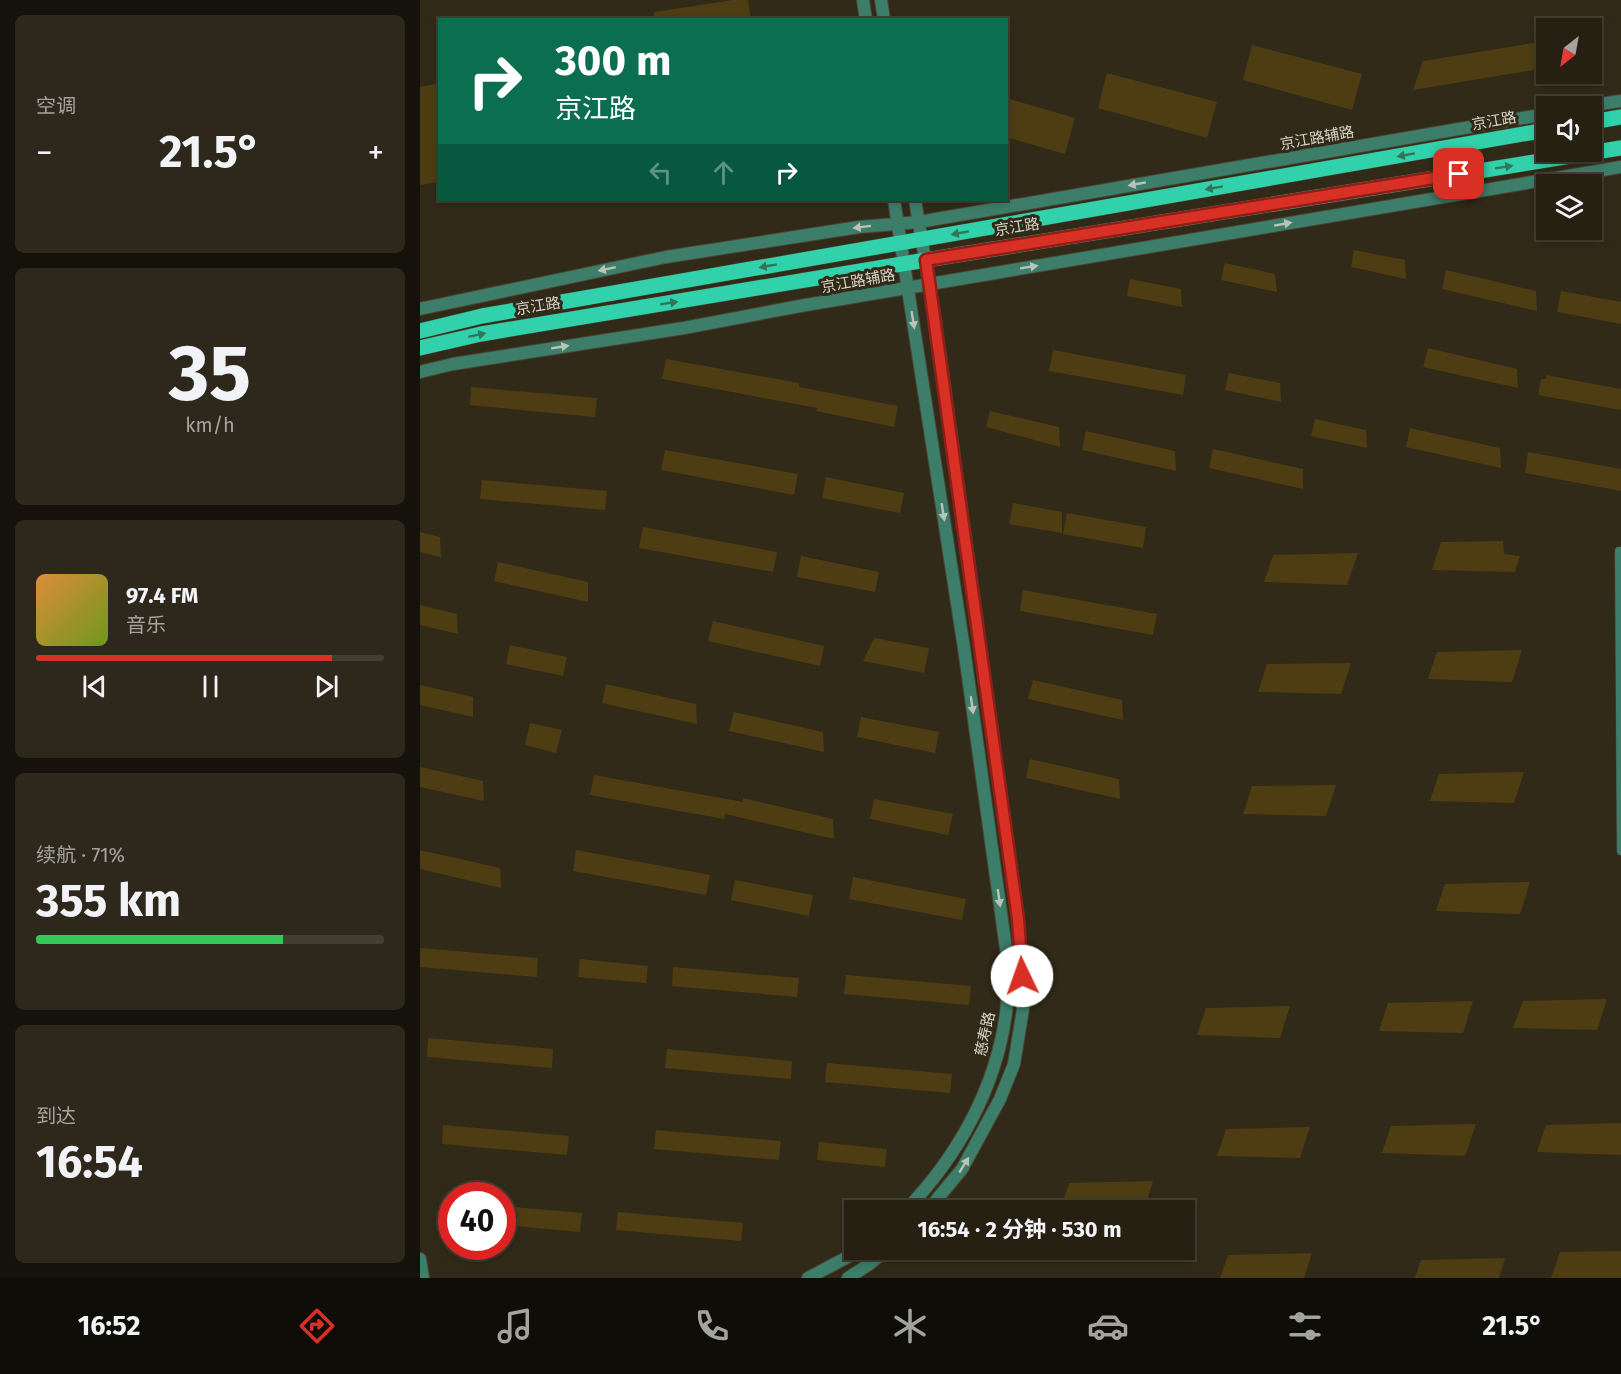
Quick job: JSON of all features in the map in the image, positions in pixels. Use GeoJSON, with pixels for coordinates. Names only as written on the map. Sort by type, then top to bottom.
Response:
{"type":"FeatureCollection","features":[{"type":"Feature","properties":{"kind":"main road"},"geometry":{"type":"LineString","coordinates":[[1602,120],[1621,117]]}},
{"type":"Feature","properties":{"kind":"main road","name":"京江路"},"geometry":{"type":"LineString","coordinates":[[420,331],[482,316],[1536,132]]}},
{"type":"Feature","properties":{"kind":"main road","name":"京江路"},"geometry":{"type":"LineString","coordinates":[[420,348],[481,334],[1621,148]]}},
{"type":"Feature","properties":{"kind":"street"},"geometry":{"type":"LineString","coordinates":[[862,0],[866,18]]}},
{"type":"Feature","properties":{"kind":"street"},"geometry":{"type":"LineString","coordinates":[[881,0],[885,18]]}},
{"type":"Feature","properties":{"kind":"street"},"geometry":{"type":"LineString","coordinates":[[1602,104],[1621,101]]}},
{"type":"Feature","properties":{"kind":"street","name":"京江路辅路"},"geometry":{"type":"LineString","coordinates":[[420,309],[666,257],[859,227],[919,222],[1536,116]]}},
{"type":"Feature","properties":{"kind":"street","name":"京江路辅路"},"geometry":{"type":"LineString","coordinates":[[420,372],[453,364],[1621,168]]}},
{"type":"Feature","properties":{"kind":"street","name":"慈寿路"},"geometry":{"type":"LineString","coordinates":[[894,201],[964,648],[1008,963],[1006,1013],[996,1060],[982,1096],[964,1134],[945,1165],[915,1200]]}},
{"type":"Feature","properties":{"kind":"street"},"geometry":{"type":"LineString","coordinates":[[915,201],[930,284],[1018,919],[1023,1009],[1014,1064],[1000,1099],[962,1169],[936,1200]]}},
{"type":"Feature","properties":{"kind":"street"},"geometry":{"type":"LineString","coordinates":[[420,1259],[423,1278]]}},
{"type":"Feature","properties":{"kind":"street"},"geometry":{"type":"LineString","coordinates":[[808,1278],[844,1259]]}},
{"type":"Feature","properties":{"kind":"street"},"geometry":{"type":"LineString","coordinates":[[848,1278],[874,1260]]}},
{"type":"Feature","properties":{"kind":"lane"},"geometry":{"type":"LineString","coordinates":[[1621,551],[1619,551],[1621,851]]}},
{"type":"Feature","properties":{"kind":"building"},"geometry":{"type":"Polygon","coordinates":[[[733,0],[748,0],[751,18],[654,18],[654,12],[733,0]]]}},
{"type":"Feature","properties":{"kind":"building"},"geometry":{"type":"Polygon","coordinates":[[[1536,43],[1536,70],[1413,90],[1423,61],[1536,43]]]}},
{"type":"Feature","properties":{"kind":"building"},"geometry":{"type":"Polygon","coordinates":[[[1252,45],[1362,74],[1352,110],[1243,80],[1252,45]]]}},
{"type":"Feature","properties":{"kind":"building"},"geometry":{"type":"Polygon","coordinates":[[[1107,73],[1217,102],[1207,138],[1098,108],[1107,73]]]}},
{"type":"Feature","properties":{"kind":"building"},"geometry":{"type":"Polygon","coordinates":[[[438,83],[438,182],[420,185],[420,87],[438,83]]]}},
{"type":"Feature","properties":{"kind":"building"},"geometry":{"type":"Polygon","coordinates":[[[1008,99],[1075,118],[1065,154],[1008,138],[1008,99]]]}},
{"type":"Feature","properties":{"kind":"building"},"geometry":{"type":"Polygon","coordinates":[[[1354,250],[1405,260],[1406,279],[1351,267],[1354,250]]]}},
{"type":"Feature","properties":{"kind":"building"},"geometry":{"type":"Polygon","coordinates":[[[1225,263],[1275,274],[1277,292],[1221,280],[1225,263]]]}},
{"type":"Feature","properties":{"kind":"building"},"geometry":{"type":"Polygon","coordinates":[[[1446,270],[1536,291],[1537,311],[1442,289],[1446,270]]]}},
{"type":"Feature","properties":{"kind":"building"},"geometry":{"type":"Polygon","coordinates":[[[1130,279],[1181,289],[1182,307],[1127,296],[1130,279]]]}},
{"type":"Feature","properties":{"kind":"building"},"geometry":{"type":"Polygon","coordinates":[[[1561,291],[1621,302],[1621,324],[1557,312],[1561,291]]]}},
{"type":"Feature","properties":{"kind":"building"},"geometry":{"type":"Polygon","coordinates":[[[1428,348],[1517,369],[1518,388],[1423,367],[1428,348]]]}},
{"type":"Feature","properties":{"kind":"building"},"geometry":{"type":"Polygon","coordinates":[[[1053,350],[1186,375],[1183,395],[1049,371],[1053,350]]]}},
{"type":"Feature","properties":{"kind":"building"},"geometry":{"type":"Polygon","coordinates":[[[666,359],[799,383],[799,387],[898,406],[894,427],[816,411],[817,408],[662,379],[666,359]]]}},
{"type":"Feature","properties":{"kind":"building"},"geometry":{"type":"Polygon","coordinates":[[[1229,373],[1280,383],[1281,402],[1225,390],[1229,373]]]}},
{"type":"Feature","properties":{"kind":"building"},"geometry":{"type":"Polygon","coordinates":[[[1546,375],[1621,389],[1621,410],[1538,395],[1541,379],[1546,379],[1546,375]]]}},
{"type":"Feature","properties":{"kind":"building"},"geometry":{"type":"Polygon","coordinates":[[[471,387],[597,398],[595,417],[470,405],[471,387]]]}},
{"type":"Feature","properties":{"kind":"building"},"geometry":{"type":"Polygon","coordinates":[[[990,411],[1059,427],[1060,447],[986,427],[990,411]]]}},
{"type":"Feature","properties":{"kind":"building"},"geometry":{"type":"Polygon","coordinates":[[[1315,419],[1366,430],[1367,448],[1311,436],[1315,419]]]}},
{"type":"Feature","properties":{"kind":"building"},"geometry":{"type":"Polygon","coordinates":[[[1410,428],[1500,448],[1501,468],[1406,447],[1410,428]]]}},
{"type":"Feature","properties":{"kind":"building"},"geometry":{"type":"Polygon","coordinates":[[[1086,431],[1175,451],[1176,471],[1082,450],[1086,431]]]}},
{"type":"Feature","properties":{"kind":"building"},"geometry":{"type":"Polygon","coordinates":[[[1213,449],[1303,469],[1303,489],[1209,468],[1213,449]]]}},
{"type":"Feature","properties":{"kind":"building"},"geometry":{"type":"Polygon","coordinates":[[[665,450],[798,474],[794,495],[661,470],[665,450]]]}},
{"type":"Feature","properties":{"kind":"building"},"geometry":{"type":"Polygon","coordinates":[[[1528,452],[1621,469],[1621,491],[1525,473],[1528,452]]]}},
{"type":"Feature","properties":{"kind":"building"},"geometry":{"type":"Polygon","coordinates":[[[826,477],[904,493],[900,513],[822,498],[826,477]]]}},
{"type":"Feature","properties":{"kind":"building"},"geometry":{"type":"Polygon","coordinates":[[[482,480],[607,491],[605,510],[480,499],[482,480]]]}},
{"type":"Feature","properties":{"kind":"building"},"geometry":{"type":"Polygon","coordinates":[[[1013,503],[1062,512],[1062,533],[1009,524],[1013,503]]]}},
{"type":"Feature","properties":{"kind":"building"},"geometry":{"type":"Polygon","coordinates":[[[1067,513],[1146,527],[1143,548],[1063,534],[1067,513]]]}},
{"type":"Feature","properties":{"kind":"building"},"geometry":{"type":"Polygon","coordinates":[[[643,527],[777,552],[773,572],[639,548],[643,527]]]}},
{"type":"Feature","properties":{"kind":"building"},"geometry":{"type":"Polygon","coordinates":[[[420,532],[440,537],[441,557],[420,552],[420,532]]]}},
{"type":"Feature","properties":{"kind":"building"},"geometry":{"type":"Polygon","coordinates":[[[1503,541],[1504,554],[1520,556],[1515,572],[1432,570],[1441,542],[1503,541]]]}},
{"type":"Feature","properties":{"kind":"building"},"geometry":{"type":"Polygon","coordinates":[[[1358,553],[1347,585],[1264,582],[1273,555],[1358,553]]]}},
{"type":"Feature","properties":{"kind":"building"},"geometry":{"type":"Polygon","coordinates":[[[801,556],[879,572],[875,592],[797,577],[801,556]]]}},
{"type":"Feature","properties":{"kind":"building"},"geometry":{"type":"Polygon","coordinates":[[[498,562],[588,582],[588,602],[494,581],[498,562]]]}},
{"type":"Feature","properties":{"kind":"building"},"geometry":{"type":"Polygon","coordinates":[[[1023,590],[1157,614],[1153,635],[1020,611],[1023,590]]]}},
{"type":"Feature","properties":{"kind":"building"},"geometry":{"type":"Polygon","coordinates":[[[420,605],[457,614],[458,634],[420,625],[420,605]]]}},
{"type":"Feature","properties":{"kind":"building"},"geometry":{"type":"Polygon","coordinates":[[[713,621],[824,646],[820,666],[708,641],[713,621]]]}},
{"type":"Feature","properties":{"kind":"building"},"geometry":{"type":"Polygon","coordinates":[[[874,638],[929,648],[924,673],[863,661],[874,638]]]}},
{"type":"Feature","properties":{"kind":"building"},"geometry":{"type":"Polygon","coordinates":[[[510,645],[567,657],[563,676],[506,664],[510,645]]]}},
{"type":"Feature","properties":{"kind":"building"},"geometry":{"type":"Polygon","coordinates":[[[1522,650],[1512,682],[1428,679],[1437,652],[1522,650]]]}},
{"type":"Feature","properties":{"kind":"building"},"geometry":{"type":"Polygon","coordinates":[[[1351,663],[1341,694],[1258,692],[1267,664],[1351,663]]]}},
{"type":"Feature","properties":{"kind":"building"},"geometry":{"type":"Polygon","coordinates":[[[1033,680],[1122,700],[1123,720],[1028,699],[1033,680]]]}},
{"type":"Feature","properties":{"kind":"building"},"geometry":{"type":"Polygon","coordinates":[[[606,684],[696,704],[697,724],[602,703],[606,684]]]}},
{"type":"Feature","properties":{"kind":"building"},"geometry":{"type":"Polygon","coordinates":[[[420,685],[473,697],[473,717],[420,705],[420,685]]]}},
{"type":"Feature","properties":{"kind":"building"},"geometry":{"type":"Polygon","coordinates":[[[734,712],[823,732],[824,752],[729,731],[734,712]]]}},
{"type":"Feature","properties":{"kind":"building"},"geometry":{"type":"Polygon","coordinates":[[[861,717],[939,732],[935,753],[857,737],[861,717]]]}},
{"type":"Feature","properties":{"kind":"building"},"geometry":{"type":"Polygon","coordinates":[[[530,723],[562,730],[556,753],[525,745],[530,723]]]}},
{"type":"Feature","properties":{"kind":"building"},"geometry":{"type":"Polygon","coordinates":[[[1030,759],[1119,779],[1120,799],[1026,778],[1030,759]]]}},
{"type":"Feature","properties":{"kind":"building"},"geometry":{"type":"Polygon","coordinates":[[[420,767],[483,781],[484,801],[420,787],[420,767]]]}},
{"type":"Feature","properties":{"kind":"building"},"geometry":{"type":"Polygon","coordinates":[[[1524,772],[1514,803],[1430,801],[1439,774],[1524,772]]]}},
{"type":"Feature","properties":{"kind":"building"},"geometry":{"type":"Polygon","coordinates":[[[594,775],[743,802],[743,798],[833,819],[834,839],[725,814],[724,819],[590,795],[594,775]]]}},
{"type":"Feature","properties":{"kind":"building"},"geometry":{"type":"Polygon","coordinates":[[[1336,785],[1326,816],[1243,814],[1252,786],[1336,785]]]}},
{"type":"Feature","properties":{"kind":"building"},"geometry":{"type":"Polygon","coordinates":[[[874,799],[953,814],[948,835],[870,819],[874,799]]]}},
{"type":"Feature","properties":{"kind":"building"},"geometry":{"type":"Polygon","coordinates":[[[420,850],[500,868],[501,888],[420,869],[420,850]]]}},
{"type":"Feature","properties":{"kind":"building"},"geometry":{"type":"Polygon","coordinates":[[[576,850],[710,875],[706,895],[573,871],[576,850]]]}},
{"type":"Feature","properties":{"kind":"building"},"geometry":{"type":"Polygon","coordinates":[[[853,877],[966,899],[962,920],[849,899],[853,877]]]}},
{"type":"Feature","properties":{"kind":"building"},"geometry":{"type":"Polygon","coordinates":[[[735,880],[813,895],[809,916],[731,900],[735,880]]]}},
{"type":"Feature","properties":{"kind":"building"},"geometry":{"type":"Polygon","coordinates":[[[1530,882],[1520,914],[1436,911],[1445,884],[1530,882]]]}},
{"type":"Feature","properties":{"kind":"building"},"geometry":{"type":"Polygon","coordinates":[[[420,948],[538,958],[537,977],[420,967],[420,948]]]}},
{"type":"Feature","properties":{"kind":"building"},"geometry":{"type":"Polygon","coordinates":[[[580,959],[648,966],[646,983],[578,977],[580,959]]]}},
{"type":"Feature","properties":{"kind":"building"},"geometry":{"type":"Polygon","coordinates":[[[673,967],[799,978],[797,997],[672,986],[673,967]]]}},
{"type":"Feature","properties":{"kind":"building"},"geometry":{"type":"Polygon","coordinates":[[[846,975],[971,986],[969,1005],[844,994],[846,975]]]}},
{"type":"Feature","properties":{"kind":"building"},"geometry":{"type":"Polygon","coordinates":[[[1607,999],[1597,1030],[1513,1028],[1523,1001],[1607,999]]]}},
{"type":"Feature","properties":{"kind":"building"},"geometry":{"type":"Polygon","coordinates":[[[1473,1001],[1463,1033],[1379,1031],[1388,1003],[1473,1001]]]}},
{"type":"Feature","properties":{"kind":"building"},"geometry":{"type":"Polygon","coordinates":[[[1290,1006],[1280,1038],[1197,1035],[1206,1008],[1290,1006]]]}},
{"type":"Feature","properties":{"kind":"building"},"geometry":{"type":"Polygon","coordinates":[[[428,1038],[553,1049],[552,1068],[427,1057],[428,1038]]]}},
{"type":"Feature","properties":{"kind":"building"},"geometry":{"type":"Polygon","coordinates":[[[667,1049],[792,1061],[791,1079],[665,1068],[667,1049]]]}},
{"type":"Feature","properties":{"kind":"building"},"geometry":{"type":"Polygon","coordinates":[[[827,1063],[952,1074],[950,1093],[825,1082],[827,1063]]]}},
{"type":"Feature","properties":{"kind":"building"},"geometry":{"type":"Polygon","coordinates":[[[1621,1123],[1621,1155],[1537,1152],[1546,1125],[1621,1123]]]}},
{"type":"Feature","properties":{"kind":"building"},"geometry":{"type":"Polygon","coordinates":[[[1476,1124],[1465,1156],[1382,1153],[1391,1126],[1476,1124]]]}},
{"type":"Feature","properties":{"kind":"building"},"geometry":{"type":"Polygon","coordinates":[[[443,1125],[569,1136],[567,1155],[442,1144],[443,1125]]]}},
{"type":"Feature","properties":{"kind":"building"},"geometry":{"type":"Polygon","coordinates":[[[1310,1127],[1300,1158],[1217,1156],[1226,1129],[1310,1127]]]}},
{"type":"Feature","properties":{"kind":"building"},"geometry":{"type":"Polygon","coordinates":[[[656,1130],[781,1141],[779,1160],[654,1149],[656,1130]]]}},
{"type":"Feature","properties":{"kind":"building"},"geometry":{"type":"Polygon","coordinates":[[[819,1142],[887,1149],[885,1167],[817,1160],[819,1142]]]}},
{"type":"Feature","properties":{"kind":"building"},"geometry":{"type":"Polygon","coordinates":[[[1153,1181],[1147,1200],[1063,1200],[1069,1183],[1153,1181]]]}},
{"type":"Feature","properties":{"kind":"building"},"geometry":{"type":"Polygon","coordinates":[[[516,1207],[582,1213],[580,1232],[516,1226],[516,1207]]]}},
{"type":"Feature","properties":{"kind":"building"},"geometry":{"type":"Polygon","coordinates":[[[618,1212],[743,1223],[741,1241],[616,1230],[618,1212]]]}},
{"type":"Feature","properties":{"kind":"building"},"geometry":{"type":"Polygon","coordinates":[[[1621,1251],[1621,1278],[1551,1278],[1560,1252],[1621,1251]]]}},
{"type":"Feature","properties":{"kind":"building"},"geometry":{"type":"Polygon","coordinates":[[[1312,1253],[1304,1278],[1220,1278],[1228,1255],[1312,1253]]]}},
{"type":"Feature","properties":{"kind":"building"},"geometry":{"type":"Polygon","coordinates":[[[1505,1258],[1499,1278],[1415,1278],[1421,1260],[1505,1258]]]}},
{"type":"Feature","properties":{"kind":"route"},"geometry":{"type":"LineString","coordinates":[[1022,976],[1018,919],[926,260],[1459,174]]}}]}
